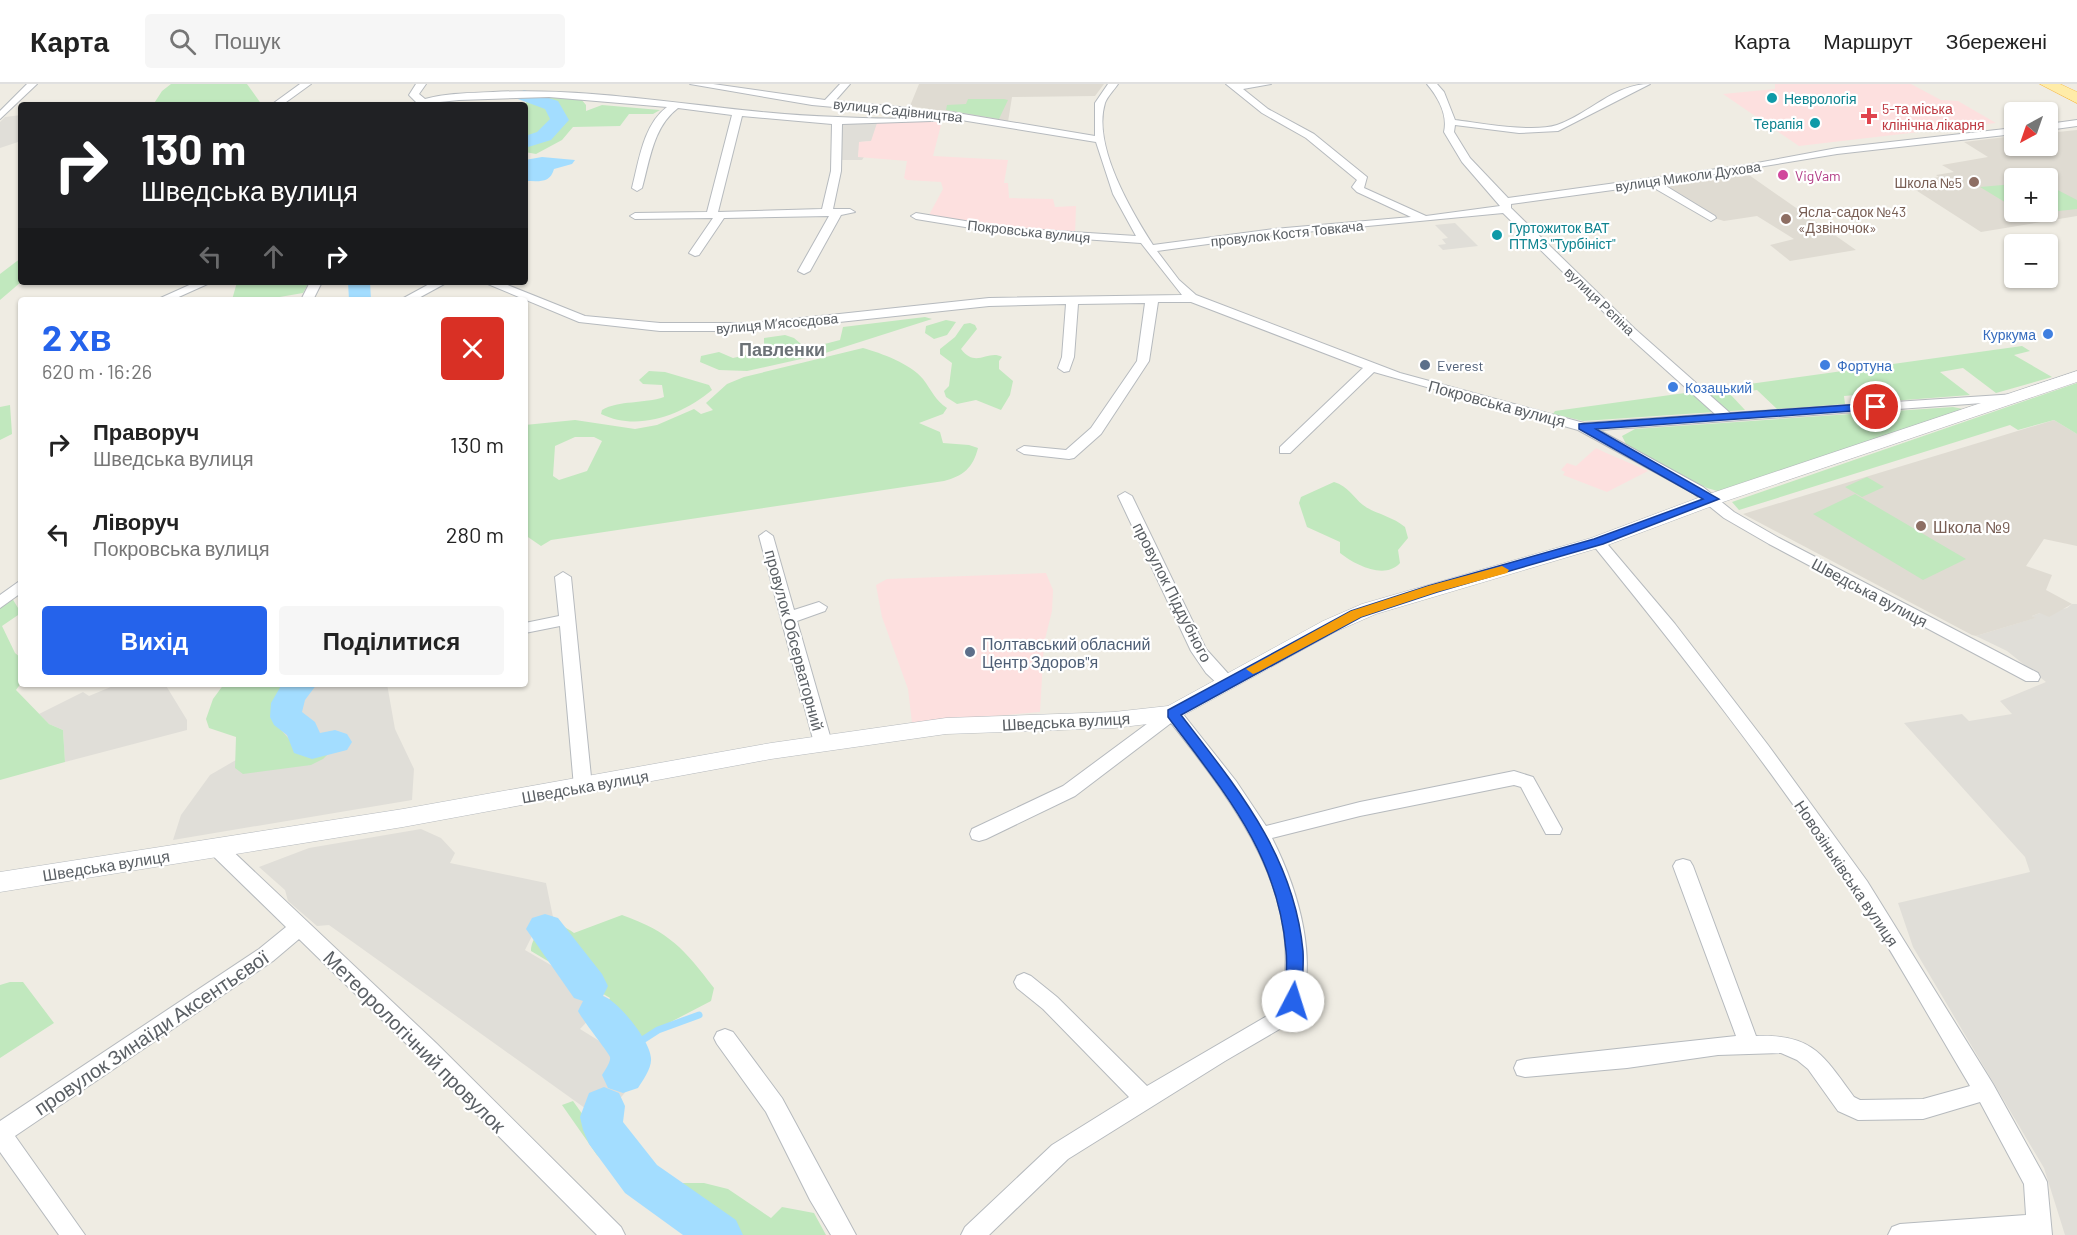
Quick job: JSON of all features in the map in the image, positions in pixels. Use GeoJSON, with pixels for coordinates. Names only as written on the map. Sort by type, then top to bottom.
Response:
{"type":"FeatureCollection","features":[{"type":"Feature","properties":{"kind":"main road"},"geometry":{"type":"LineString","coordinates":[[2048,84],[2077,98]]}},
{"type":"Feature","properties":{"kind":"street"},"geometry":{"type":"LineString","coordinates":[[0,116],[32,84]]}},
{"type":"Feature","properties":{"kind":"street"},"geometry":{"type":"LineString","coordinates":[[280,102],[306,84]]}},
{"type":"Feature","properties":{"kind":"street"},"geometry":{"type":"LineString","coordinates":[[418,102],[414,96],[421,84]]}},
{"type":"Feature","properties":{"kind":"street","name":"вулиця Садівництва"},"geometry":{"type":"LineString","coordinates":[[695,84],[960,117],[1101,140]]}},
{"type":"Feature","properties":{"kind":"street"},"geometry":{"type":"LineString","coordinates":[[829,102],[845,84]]}},
{"type":"Feature","properties":{"kind":"street","name":"Покровська вулиця"},"geometry":{"type":"LineString","coordinates":[[1113,84],[1099,101],[1101,140],[1111,177],[1147,245],[1166,273],[1192,298],[1371,368],[1583,427],[1713,499]]}},
{"type":"Feature","properties":{"kind":"street"},"geometry":{"type":"LineString","coordinates":[[1232,85],[1266,84]]}},
{"type":"Feature","properties":{"kind":"street","name":"вулиця Рєпіна"},"geometry":{"type":"LineString","coordinates":[[1432,84],[1451,122],[1449,132],[1458,147],[1505,206],[1631,333],[1728,417]]}},
{"type":"Feature","properties":{"kind":"street"},"geometry":{"type":"LineString","coordinates":[[1451,122],[1519,130],[1558,128],[1621,93],[1645,84]]}},
{"type":"Feature","properties":{"kind":"street","name":"провулок Костя Товкача"},"geometry":{"type":"LineString","coordinates":[[1232,85],[1265,111],[1310,136],[1345,164],[1363,179],[1357,186],[1362,193],[1399,206],[1425,219]]}},
{"type":"Feature","properties":{"kind":"street"},"geometry":{"type":"LineString","coordinates":[[500,102],[504,94]]}},
{"type":"Feature","properties":{"kind":"street"},"geometry":{"type":"LineString","coordinates":[[436,102],[504,94],[572,94],[837,120],[960,117]]}},
{"type":"Feature","properties":{"kind":"street"},"geometry":{"type":"LineString","coordinates":[[0,98],[19,97]]}},
{"type":"Feature","properties":{"kind":"street"},"geometry":{"type":"LineString","coordinates":[[637,188],[655,128],[662,114],[676,105]]}},
{"type":"Feature","properties":{"kind":"street"},"geometry":{"type":"LineString","coordinates":[[695,253],[716,215],[738,112]]}},
{"type":"Feature","properties":{"kind":"street"},"geometry":{"type":"LineString","coordinates":[[804,271],[832,211],[837,120]]}},
{"type":"Feature","properties":{"kind":"street"},"geometry":{"type":"LineString","coordinates":[[2058,126],[2077,123]]}},
{"type":"Feature","properties":{"kind":"street","name":"вулиця Миколи Духова"},"geometry":{"type":"LineString","coordinates":[[1505,206],[1746,168],[1837,151],[2004,132]]}},
{"type":"Feature","properties":{"kind":"street"},"geometry":{"type":"LineString","coordinates":[[1652,182],[1711,218]]}},
{"type":"Feature","properties":{"kind":"street","name":"провулок Костя Товкача"},"geometry":{"type":"LineString","coordinates":[[1147,245],[1425,219],[1505,206]]}},
{"type":"Feature","properties":{"kind":"street"},"geometry":{"type":"LineString","coordinates":[[635,216],[850,212]]}},
{"type":"Feature","properties":{"kind":"street","name":"Покровська вулиця"},"geometry":{"type":"LineString","coordinates":[[916,216],[1008,231],[1147,245]]}},
{"type":"Feature","properties":{"kind":"street"},"geometry":{"type":"LineString","coordinates":[[169,297],[199,285]]}},
{"type":"Feature","properties":{"kind":"street"},"geometry":{"type":"LineString","coordinates":[[412,297],[436,285]]}},
{"type":"Feature","properties":{"kind":"street","name":"вулиця Мʼясоєдова"},"geometry":{"type":"LineString","coordinates":[[497,285],[527,297]]}},
{"type":"Feature","properties":{"kind":"street","name":"вулиця Мʼясоєдова"},"geometry":{"type":"LineString","coordinates":[[528,297],[583,319],[660,327],[755,327],[989,302],[1192,298]]}},
{"type":"Feature","properties":{"kind":"street"},"geometry":{"type":"LineString","coordinates":[[1024,450],[1069,455],[1096,431],[1146,355],[1152,299]]}},
{"type":"Feature","properties":{"kind":"street"},"geometry":{"type":"LineString","coordinates":[[1064,368],[1068,357],[1072,300]]}},
{"type":"Feature","properties":{"kind":"street"},"geometry":{"type":"LineString","coordinates":[[1285,450],[1371,368]]}},
{"type":"Feature","properties":{"kind":"street","name":"Шведська вулиця"},"geometry":{"type":"LineString","coordinates":[[979,834],[1069,791],[1173,713],[1330,627],[1369,609],[1598,542],[1713,499],[1914,433],[2011,397],[2077,376]]}},
{"type":"Feature","properties":{"kind":"street","name":"Шведська вулиця"},"geometry":{"type":"LineString","coordinates":[[1583,427],[2011,397]]}},
{"type":"Feature","properties":{"kind":"street","name":"провулок Піддубного"},"geometry":{"type":"LineString","coordinates":[[1125,496],[1199,651],[1212,669],[1227,683]]}},
{"type":"Feature","properties":{"kind":"street","name":"Шведська вулиця"},"geometry":{"type":"LineString","coordinates":[[1713,499],[1729,515],[1774,541],[2032,677]]}},
{"type":"Feature","properties":{"kind":"street","name":"провулок Обсерваторний"},"geometry":{"type":"LineString","coordinates":[[766,536],[823,743]]}},
{"type":"Feature","properties":{"kind":"street","name":"Новозіньківська вулиця"},"geometry":{"type":"LineString","coordinates":[[1598,542],[1669,628],[1755,740],[1860,886],[1984,1090],[2035,1182],[2039,1205],[2039,1230]]}},
{"type":"Feature","properties":{"kind":"street"},"geometry":{"type":"LineString","coordinates":[[563,577],[583,787]]}},
{"type":"Feature","properties":{"kind":"street"},"geometry":{"type":"LineString","coordinates":[[0,603],[18,588]]}},
{"type":"Feature","properties":{"kind":"street"},"geometry":{"type":"LineString","coordinates":[[789,618],[819,607]]}},
{"type":"Feature","properties":{"kind":"street"},"geometry":{"type":"LineString","coordinates":[[528,627],[568,620]]}},
{"type":"Feature","properties":{"kind":"street"},"geometry":{"type":"LineString","coordinates":[[973,1235],[1035,1173],[1060,1152],[1288,1014],[1295,985],[1291,920],[1261,834],[1173,713]]}},
{"type":"Feature","properties":{"kind":"street","name":"Шведська вулиця"},"geometry":{"type":"LineString","coordinates":[[0,882],[583,787],[823,743],[946,726],[1114,720],[1173,713]]}},
{"type":"Feature","properties":{"kind":"street"},"geometry":{"type":"LineString","coordinates":[[1261,834],[1360,809],[1514,778],[1527,782],[1553,829]]}},
{"type":"Feature","properties":{"kind":"street","name":"Метеорологічний провулок"},"geometry":{"type":"LineString","coordinates":[[216,847],[428,1050],[613,1235]]}},
{"type":"Feature","properties":{"kind":"street"},"geometry":{"type":"LineString","coordinates":[[1683,867],[1749,1044]]}},
{"type":"Feature","properties":{"kind":"street","name":"провулок Зинаїди Аксентьєвої"},"geometry":{"type":"LineString","coordinates":[[0,1134],[266,955],[300,927]]}},
{"type":"Feature","properties":{"kind":"street"},"geometry":{"type":"LineString","coordinates":[[1024,982],[1050,1003],[1145,1099]]}},
{"type":"Feature","properties":{"kind":"street"},"geometry":{"type":"LineString","coordinates":[[726,1038],[774,1105],[818,1192],[844,1235]]}},
{"type":"Feature","properties":{"kind":"street"},"geometry":{"type":"LineString","coordinates":[[1525,1068],[1627,1059],[1749,1044],[1780,1044],[1805,1053],[1825,1072],[1846,1104],[1858,1110],[1923,1109],[1984,1090]]}},
{"type":"Feature","properties":{"kind":"street"},"geometry":{"type":"LineString","coordinates":[[0,1134],[73,1235]]}},
{"type":"Feature","properties":{"kind":"street"},"geometry":{"type":"LineString","coordinates":[[1900,1235],[2039,1230]]}},
{"type":"Feature","properties":{"kind":"shaded area"},"geometry":{"type":"Polygon","coordinates":[[[919,84],[1104,84],[1095,96],[1012,97],[1008,122],[910,106],[919,84]]]}},
{"type":"Feature","properties":{"kind":"shaded area","name":"5-та міська клінічна лікарня"},"geometry":{"type":"Polygon","coordinates":[[[1775,84],[1911,84],[1941,100],[1958,101],[1996,123],[1799,146],[1723,94],[1775,89],[1775,84]]]}},
{"type":"Feature","properties":{"kind":"shaded area"},"geometry":{"type":"Polygon","coordinates":[[[18,115],[18,142],[0,148],[0,122],[5,117],[18,115]]]}},
{"type":"Feature","properties":{"kind":"shaded area"},"geometry":{"type":"Polygon","coordinates":[[[942,121],[933,156],[1008,160],[1004,183],[1008,183],[1009,198],[1053,199],[1055,207],[1076,206],[1075,236],[1009,229],[929,215],[943,189],[941,182],[907,180],[904,178],[907,161],[858,157],[859,142],[871,141],[877,123],[942,121]]]}},
{"type":"Feature","properties":{"kind":"shaded area"},"geometry":{"type":"Polygon","coordinates":[[[845,123],[877,123],[892,139],[860,142],[858,157],[864,157],[862,160],[840,160],[842,140],[839,137],[841,126],[845,123]]]}},
{"type":"Feature","properties":{"kind":"shaded area","name":"Школа №5"},"geometry":{"type":"Polygon","coordinates":[[[2077,130],[2077,216],[2058,219],[2058,168],[2004,168],[2004,222],[2041,222],[1981,232],[1911,187],[1937,184],[1929,179],[1939,177],[1936,175],[1954,172],[1942,165],[1988,157],[1964,142],[2004,137],[2004,156],[2058,156],[2058,132],[2077,130]]]}},
{"type":"Feature","properties":{"kind":"shaded area","name":"Ясла-садок №43 «Дзвіночок»"},"geometry":{"type":"Polygon","coordinates":[[[1749,175],[1856,250],[1790,261],[1770,245],[1794,239],[1757,216],[1724,221],[1714,218],[1665,185],[1749,175]]]}},
{"type":"Feature","properties":{"kind":"shaded area"},"geometry":{"type":"Polygon","coordinates":[[[1455,223],[1478,246],[1443,250],[1438,245],[1446,244],[1442,239],[1448,238],[1435,225],[1455,223]]]}},
{"type":"Feature","properties":{"kind":"shaded area","name":"Школа №9"},"geometry":{"type":"Polygon","coordinates":[[[2054,420],[2077,434],[2077,546],[2044,539],[2026,566],[2052,575],[2046,590],[2072,604],[2049,617],[2040,613],[2032,616],[2036,618],[1976,636],[1972,635],[1743,514],[2054,420]]]}},
{"type":"Feature","properties":{"kind":"shaded area"},"geometry":{"type":"Polygon","coordinates":[[[1596,448],[1648,471],[1607,492],[1563,475],[1565,472],[1561,470],[1567,463],[1576,466],[1596,448]]]}},
{"type":"Feature","properties":{"kind":"shaded area"},"geometry":{"type":"Polygon","coordinates":[[[1046,573],[1053,590],[1052,611],[1044,643],[1040,712],[912,723],[908,689],[882,617],[876,585],[887,579],[1046,573]]]}},
{"type":"Feature","properties":{"kind":"shaded area"},"geometry":{"type":"Polygon","coordinates":[[[2072,604],[2077,604],[2077,1235],[2065,1235],[2044,1168],[1913,947],[1898,903],[2030,872],[2025,857],[1904,723],[1962,714],[1969,721],[2012,714],[2000,701],[2046,682],[2007,651],[1976,636],[2035,618],[2032,616],[2040,613],[2067,608],[2072,604]]]}},
{"type":"Feature","properties":{"kind":"shaded area"},"geometry":{"type":"Polygon","coordinates":[[[111,687],[167,687],[187,720],[187,730],[65,762],[63,730],[49,724],[39,714],[83,692],[89,696],[111,687]]]}},
{"type":"Feature","properties":{"kind":"shaded area"},"geometry":{"type":"Polygon","coordinates":[[[227,687],[388,687],[395,729],[414,769],[412,800],[173,840],[181,815],[210,775],[248,753],[227,687]]]}},
{"type":"Feature","properties":{"kind":"shaded area"},"geometry":{"type":"Polygon","coordinates":[[[421,829],[441,838],[455,853],[450,863],[546,883],[553,917],[535,930],[525,950],[609,999],[580,1029],[630,1060],[618,1074],[633,1083],[612,1108],[602,1102],[589,1111],[329,925],[317,926],[288,901],[285,890],[259,867],[309,848],[421,829]]]}},
{"type":"Feature","properties":{"kind":"green space"},"geometry":{"type":"Polygon","coordinates":[[[171,84],[247,84],[260,102],[155,102],[162,91],[171,84]]]}},
{"type":"Feature","properties":{"kind":"green space"},"geometry":{"type":"Polygon","coordinates":[[[548,95],[581,99],[586,105],[586,111],[602,105],[660,110],[653,114],[629,114],[620,126],[573,127],[562,140],[536,154],[528,153],[528,101],[548,95]]]}},
{"type":"Feature","properties":{"kind":"green space"},"geometry":{"type":"Polygon","coordinates":[[[968,99],[1008,100],[999,119],[946,110],[947,105],[966,104],[968,99]]]}},
{"type":"Feature","properties":{"kind":"green space"},"geometry":{"type":"Polygon","coordinates":[[[2004,185],[2004,202],[1980,187],[2004,185]]]}},
{"type":"Feature","properties":{"kind":"green space"},"geometry":{"type":"Polygon","coordinates":[[[2058,190],[2077,200],[2077,209],[2058,211],[2058,190]]]}},
{"type":"Feature","properties":{"kind":"green space"},"geometry":{"type":"Polygon","coordinates":[[[18,260],[18,285],[0,300],[0,274],[18,260]]]}},
{"type":"Feature","properties":{"kind":"green space"},"geometry":{"type":"Polygon","coordinates":[[[236,285],[307,285],[303,293],[280,297],[233,297],[236,285]]]}},
{"type":"Feature","properties":{"kind":"green space"},"geometry":{"type":"Polygon","coordinates":[[[925,317],[932,319],[819,355],[747,371],[719,370],[700,362],[701,356],[719,352],[733,358],[764,351],[764,338],[785,335],[801,344],[813,347],[840,340],[843,327],[925,317]]]}},
{"type":"Feature","properties":{"kind":"green space"},"geometry":{"type":"Polygon","coordinates":[[[946,320],[956,322],[947,335],[934,339],[925,333],[926,326],[946,320]]]}},
{"type":"Feature","properties":{"kind":"green space"},"geometry":{"type":"Polygon","coordinates":[[[970,323],[977,329],[961,349],[972,358],[992,355],[1002,357],[999,361],[999,369],[1013,381],[1010,395],[1001,410],[976,400],[957,404],[946,397],[944,391],[949,386],[952,363],[940,354],[940,349],[955,337],[964,324],[970,323]]]}},
{"type":"Feature","properties":{"kind":"green space"},"geometry":{"type":"Polygon","coordinates":[[[2022,346],[2030,351],[2014,355],[2052,377],[1996,393],[1963,368],[1940,372],[1970,395],[1892,401],[1880,393],[1844,396],[1845,404],[1777,409],[1757,390],[1730,394],[1745,410],[1583,421],[1553,414],[1555,411],[2022,346]]]}},
{"type":"Feature","properties":{"kind":"green space"},"geometry":{"type":"Polygon","coordinates":[[[863,348],[895,360],[918,374],[947,408],[943,414],[919,423],[940,432],[943,443],[978,448],[973,461],[966,470],[957,477],[944,481],[551,540],[541,546],[528,537],[528,425],[575,420],[635,429],[657,425],[694,409],[701,414],[713,410],[706,403],[727,384],[744,377],[863,348]],[[575,437],[555,446],[553,476],[559,480],[587,471],[602,441],[594,437],[575,437]]]}},
{"type":"Feature","properties":{"kind":"green space"},"geometry":{"type":"Polygon","coordinates":[[[649,371],[665,372],[709,385],[712,390],[687,407],[659,418],[630,421],[601,414],[602,410],[616,405],[664,397],[662,385],[643,384],[639,380],[649,371]]]}},
{"type":"Feature","properties":{"kind":"green space"},"geometry":{"type":"Polygon","coordinates":[[[2077,383],[2077,434],[2054,420],[2018,430],[2010,425],[1739,510],[1732,502],[2077,383]]]}},
{"type":"Feature","properties":{"kind":"green space"},"geometry":{"type":"Polygon","coordinates":[[[10,405],[12,434],[0,440],[0,407],[10,405]]]}},
{"type":"Feature","properties":{"kind":"green space"},"geometry":{"type":"Polygon","coordinates":[[[1953,407],[1963,409],[1721,492],[1707,488],[1627,446],[1622,436],[1635,429],[1953,407]]]}},
{"type":"Feature","properties":{"kind":"green space"},"geometry":{"type":"Polygon","coordinates":[[[1867,477],[1884,487],[1862,497],[1845,487],[1867,477]]]}},
{"type":"Feature","properties":{"kind":"green space"},"geometry":{"type":"Polygon","coordinates":[[[1334,482],[1347,489],[1367,508],[1405,527],[1408,538],[1398,550],[1400,563],[1394,568],[1378,570],[1362,566],[1340,553],[1340,542],[1307,527],[1299,503],[1301,497],[1334,482]]]}},
{"type":"Feature","properties":{"kind":"green space"},"geometry":{"type":"Polygon","coordinates":[[[1855,494],[1966,559],[1923,580],[1813,514],[1855,494]]]}},
{"type":"Feature","properties":{"kind":"green space"},"geometry":{"type":"Polygon","coordinates":[[[12,598],[18,608],[18,615],[2,626],[18,656],[18,687],[16,690],[49,724],[63,730],[65,762],[0,780],[0,608],[12,598]]]}},
{"type":"Feature","properties":{"kind":"green space"},"geometry":{"type":"Polygon","coordinates":[[[222,687],[290,687],[274,706],[271,716],[300,748],[328,754],[311,765],[243,774],[235,768],[236,737],[209,728],[206,719],[213,699],[222,687]]]}},
{"type":"Feature","properties":{"kind":"green space"},"geometry":{"type":"Polygon","coordinates":[[[622,915],[639,921],[675,943],[714,988],[711,1001],[640,1038],[638,1052],[627,1055],[601,1031],[598,1019],[610,998],[531,951],[536,935],[550,925],[560,925],[574,933],[622,915]]]}},
{"type":"Feature","properties":{"kind":"green space"},"geometry":{"type":"Polygon","coordinates":[[[23,982],[54,1023],[0,1058],[0,985],[23,982]]]}},
{"type":"Feature","properties":{"kind":"green space"},"geometry":{"type":"Polygon","coordinates":[[[573,1101],[588,1122],[610,1125],[651,1172],[673,1183],[704,1183],[728,1189],[771,1218],[782,1207],[814,1213],[826,1235],[705,1235],[659,1204],[597,1155],[562,1105],[573,1101]]]}},
{"type":"Feature","properties":{"kind":"water"},"geometry":{"type":"Polygon","coordinates":[[[542,157],[575,160],[572,164],[554,169],[550,177],[546,179],[528,181],[528,159],[542,157]]]}},
{"type":"Feature","properties":{"kind":"waterway"},"geometry":{"type":"LineString","coordinates":[[524,95],[552,105],[560,120],[544,136],[528,141]]}},
{"type":"Feature","properties":{"kind":"waterway"},"geometry":{"type":"LineString","coordinates":[[359,285],[360,297]]}},
{"type":"Feature","properties":{"kind":"waterway"},"geometry":{"type":"LineString","coordinates":[[298,687],[289,699],[285,712],[286,717],[303,730],[306,745],[312,747],[335,742]]}},
{"type":"Feature","properties":{"kind":"waterway"},"geometry":{"type":"LineString","coordinates":[[545,929],[588,986]]}},
{"type":"Feature","properties":{"kind":"waterway"},"geometry":{"type":"LineString","coordinates":[[598,1011],[628,1050],[629,1066],[623,1075]]}},
{"type":"Feature","properties":{"kind":"waterway"},"geometry":{"type":"LineString","coordinates":[[630,1048],[658,1030],[699,1015]]}},
{"type":"Feature","properties":{"kind":"waterway"},"geometry":{"type":"LineString","coordinates":[[604,1106],[601,1117],[604,1130],[641,1179],[720,1235]]}},
{"type":"Feature","properties":{"kind":"slow traffic"},"geometry":{"type":"LineString","coordinates":[[1253,669],[1356,614],[1432,589],[1502,570]]}},
{"type":"Feature","properties":{"kind":"place","name":"Неврологія"},"geometry":{"type":"Point","coordinates":[1772,98]}},
{"type":"Feature","properties":{"kind":"place","name":"5-та міська клінічна лікарня"},"geometry":{"type":"Point","coordinates":[1869,116]}},
{"type":"Feature","properties":{"kind":"place","name":"Терапія"},"geometry":{"type":"Point","coordinates":[1815,123]}},
{"type":"Feature","properties":{"kind":"place","name":"VigVam"},"geometry":{"type":"Point","coordinates":[1783,175]}},
{"type":"Feature","properties":{"kind":"place","name":"Школа №5"},"geometry":{"type":"Point","coordinates":[1974,182]}},
{"type":"Feature","properties":{"kind":"place","name":"Ясла-садок №43 «Дзвіночок»"},"geometry":{"type":"Point","coordinates":[1786,219]}},
{"type":"Feature","properties":{"kind":"place","name":"Гуртожиток ВАТ ПТМЗ \"Турбініст\""},"geometry":{"type":"Point","coordinates":[1497,235]}},
{"type":"Feature","properties":{"kind":"place","name":"Куркума"},"geometry":{"type":"Point","coordinates":[2048,334]}},
{"type":"Feature","properties":{"kind":"place","name":"Everest"},"geometry":{"type":"Point","coordinates":[1425,365]}},
{"type":"Feature","properties":{"kind":"place","name":"Фортуна"},"geometry":{"type":"Point","coordinates":[1825,365]}},
{"type":"Feature","properties":{"kind":"place","name":"Козацький"},"geometry":{"type":"Point","coordinates":[1673,387]}},
{"type":"Feature","properties":{"kind":"place","name":"Школа №9"},"geometry":{"type":"Point","coordinates":[1921,526]}},
{"type":"Feature","properties":{"kind":"place","name":"Полтавський обласний Центр Здоров\"я"},"geometry":{"type":"Point","coordinates":[970,652]}},
{"type":"Feature","properties":{"kind":"district","name":"Павленки"},"geometry":{"type":"Point","coordinates":[782,349]}},
{"type":"Feature","properties":{"kind":"route"},"geometry":{"type":"LineString","coordinates":[[1293,1001],[1295,953],[1291,920],[1270,854],[1247,812],[1173,713],[1356,614],[1432,589],[1598,542],[1713,499],[1583,427],[1876,407]]}}]}
